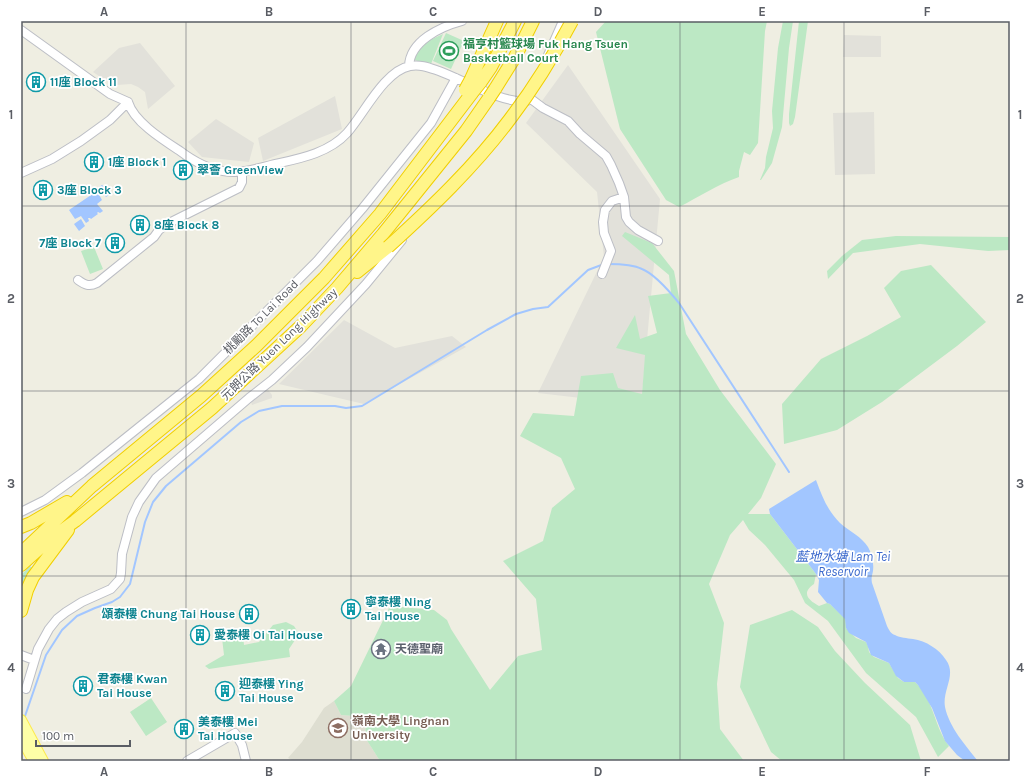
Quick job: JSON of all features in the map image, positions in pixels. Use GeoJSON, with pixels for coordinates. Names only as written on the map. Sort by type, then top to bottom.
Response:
{"type":"FeatureCollection","features":[{"type":"Feature","properties":{"kind":"highway"},"geometry":{"type":"LineString","coordinates":[[475,81],[480,60],[497,21]]}},
{"type":"Feature","properties":{"kind":"highway"},"geometry":{"type":"LineString","coordinates":[[475,81],[491,67],[515,21]]}},
{"type":"Feature","properties":{"kind":"highway","name":"元朗公路 Yuen Long Highway"},"geometry":{"type":"LineString","coordinates":[[21,565],[50,539],[75,521],[212,408],[301,326],[337,288],[466,131],[492,94],[515,57],[533,21]]}},
{"type":"Feature","properties":{"kind":"highway"},"geometry":{"type":"LineString","coordinates":[[337,288],[388,248],[456,182],[506,125],[526,98],[572,21]]}},
{"type":"Feature","properties":{"kind":"highway","name":"元朗公路 Yuen Long Highway"},"geometry":{"type":"LineString","coordinates":[[21,552],[92,486],[206,392],[256,346],[324,278],[380,214],[450,122],[475,81]]}},
{"type":"Feature","properties":{"kind":"highway"},"geometry":{"type":"LineString","coordinates":[[21,528],[54,510],[92,486]]}},
{"type":"Feature","properties":{"kind":"highway"},"geometry":{"type":"LineString","coordinates":[[21,612],[33,577],[75,521]]}},
{"type":"Feature","properties":{"kind":"main road"},"geometry":{"type":"LineString","coordinates":[[21,720],[26,742],[34,761]]}},
{"type":"Feature","properties":{"kind":"main road"},"geometry":{"type":"LineString","coordinates":[[26,742],[43,761]]}},
{"type":"Feature","properties":{"kind":"street"},"geometry":{"type":"LineString","coordinates":[[408,66],[412,52],[423,41],[437,31],[462,21]]}},
{"type":"Feature","properties":{"kind":"street"},"geometry":{"type":"LineString","coordinates":[[532,99],[542,70],[563,21]]}},
{"type":"Feature","properties":{"kind":"street"},"geometry":{"type":"LineString","coordinates":[[21,30],[110,94],[128,102],[132,111],[139,119],[166,142],[208,168],[223,171],[242,172],[307,156],[336,143],[347,133],[379,88],[399,71],[408,66],[425,66],[508,99],[526,101],[532,99]]}},
{"type":"Feature","properties":{"kind":"street","name":"桃勵路 To Lai Road"},"geometry":{"type":"LineString","coordinates":[[21,512],[45,500],[82,473],[199,378],[317,261],[362,209],[431,123],[456,78]]}},
{"type":"Feature","properties":{"kind":"street"},"geometry":{"type":"LineString","coordinates":[[532,99],[543,108],[568,121],[580,134],[606,156],[614,171],[624,197],[626,216],[629,222],[638,230],[658,241]]}},
{"type":"Feature","properties":{"kind":"street"},"geometry":{"type":"LineString","coordinates":[[21,173],[52,159],[82,141],[110,120],[128,102]]}},
{"type":"Feature","properties":{"kind":"street"},"geometry":{"type":"LineString","coordinates":[[78,280],[85,285],[97,283],[154,237],[159,230],[167,224],[239,188],[242,182],[242,172]]}},
{"type":"Feature","properties":{"kind":"street"},"geometry":{"type":"LineString","coordinates":[[602,274],[611,251],[604,233],[603,222],[605,210],[612,201],[624,197]]}},
{"type":"Feature","properties":{"kind":"street"},"geometry":{"type":"LineString","coordinates":[[25,685],[43,640],[57,619],[74,607],[111,589],[116,584],[121,573],[122,554],[132,517],[139,502],[156,478],[272,380],[307,347],[366,284],[413,225]]}},
{"type":"Feature","properties":{"kind":"street"},"geometry":{"type":"LineString","coordinates":[[21,655],[34,660]]}},
{"type":"Feature","properties":{"kind":"street"},"geometry":{"type":"LineString","coordinates":[[187,761],[235,733],[242,746],[246,761]]}},
{"type":"Feature","properties":{"kind":"shaded area"},"geometry":{"type":"Polygon","coordinates":[[[844,35],[881,36],[881,57],[843,57],[844,35]]]}},
{"type":"Feature","properties":{"kind":"shaded area"},"geometry":{"type":"Polygon","coordinates":[[[140,43],[175,86],[148,109],[145,92],[138,87],[131,84],[111,84],[93,72],[119,48],[140,43]]]}},
{"type":"Feature","properties":{"kind":"shaded area"},"geometry":{"type":"Polygon","coordinates":[[[568,65],[660,199],[641,405],[538,393],[604,257],[597,192],[526,123],[568,65]]]}},
{"type":"Feature","properties":{"kind":"shaded area"},"geometry":{"type":"Polygon","coordinates":[[[335,96],[342,129],[263,161],[258,138],[335,96]]]}},
{"type":"Feature","properties":{"kind":"shaded area"},"geometry":{"type":"Polygon","coordinates":[[[874,112],[875,174],[835,175],[833,113],[874,112]]]}},
{"type":"Feature","properties":{"kind":"shaded area"},"geometry":{"type":"Polygon","coordinates":[[[216,119],[254,143],[249,162],[202,157],[188,142],[216,119]]]}},
{"type":"Feature","properties":{"kind":"shaded area"},"geometry":{"type":"Polygon","coordinates":[[[344,320],[395,348],[452,336],[466,347],[364,404],[279,384],[344,320]]]}},
{"type":"Feature","properties":{"kind":"shaded area"},"geometry":{"type":"Polygon","coordinates":[[[266,387],[272,395],[272,398],[252,405],[250,399],[266,387]]]}},
{"type":"Feature","properties":{"kind":"shaded area","name":"嶺南大學 Lingnan University"},"geometry":{"type":"Polygon","coordinates":[[[334,701],[341,715],[365,717],[366,739],[380,761],[294,761],[288,758],[302,742],[324,708],[334,701]]]}},
{"type":"Feature","properties":{"kind":"green space"},"geometry":{"type":"Polygon","coordinates":[[[606,21],[767,21],[765,31],[758,143],[750,155],[744,152],[739,177],[716,187],[679,207],[666,200],[620,129],[596,32],[606,21]]]}},
{"type":"Feature","properties":{"kind":"green space"},"geometry":{"type":"Polygon","coordinates":[[[783,21],[793,21],[782,127],[772,163],[760,180],[765,168],[773,128],[772,111],[778,48],[783,21]]]}},
{"type":"Feature","properties":{"kind":"green space"},"geometry":{"type":"Polygon","coordinates":[[[799,21],[808,21],[795,117],[793,124],[790,126],[789,114],[799,21]]]}},
{"type":"Feature","properties":{"kind":"green space","name":"福亨村籃球場 Fuk Hang Tsuen Basketball Court"},"geometry":{"type":"Polygon","coordinates":[[[446,33],[464,41],[451,69],[433,61],[446,33]]]}},
{"type":"Feature","properties":{"kind":"green space"},"geometry":{"type":"Polygon","coordinates":[[[443,34],[431,64],[414,60],[419,47],[443,34]]]}},
{"type":"Feature","properties":{"kind":"green space"},"geometry":{"type":"Polygon","coordinates":[[[625,232],[652,243],[674,271],[686,334],[720,390],[776,464],[761,498],[748,514],[770,514],[816,574],[814,584],[810,587],[807,593],[809,599],[819,606],[827,603],[830,604],[846,619],[846,628],[856,638],[866,642],[869,652],[874,657],[889,663],[898,678],[904,682],[915,682],[921,689],[926,696],[940,730],[949,746],[938,757],[916,717],[866,673],[828,621],[805,603],[794,580],[765,545],[749,530],[743,520],[730,535],[709,584],[724,623],[717,684],[720,729],[744,761],[380,761],[366,739],[365,717],[341,715],[334,701],[351,686],[390,606],[434,610],[447,620],[451,629],[490,690],[518,656],[542,650],[536,599],[503,561],[543,541],[552,508],[575,489],[561,458],[520,436],[533,413],[574,416],[581,376],[613,373],[618,388],[642,394],[645,355],[616,348],[635,315],[640,339],[657,333],[648,296],[671,293],[669,275],[622,236],[625,232]]]}},
{"type":"Feature","properties":{"kind":"green space"},"geometry":{"type":"Polygon","coordinates":[[[896,236],[1010,237],[1010,250],[988,251],[920,244],[853,253],[828,279],[827,271],[842,256],[862,240],[896,236]]]}},
{"type":"Feature","properties":{"kind":"green space"},"geometry":{"type":"Polygon","coordinates":[[[94,247],[103,269],[90,274],[81,251],[94,247]]]}},
{"type":"Feature","properties":{"kind":"green space"},"geometry":{"type":"Polygon","coordinates":[[[931,265],[986,322],[957,346],[882,402],[837,430],[784,444],[782,404],[821,359],[901,317],[884,288],[901,271],[931,265]]]}},
{"type":"Feature","properties":{"kind":"green space"},"geometry":{"type":"Polygon","coordinates":[[[30,566],[34,570],[21,598],[21,575],[30,566]]]}},
{"type":"Feature","properties":{"kind":"green space"},"geometry":{"type":"Polygon","coordinates":[[[792,610],[818,627],[835,651],[865,683],[910,725],[921,761],[782,761],[771,752],[740,687],[750,625],[792,610]]]}},
{"type":"Feature","properties":{"kind":"green space"},"geometry":{"type":"Polygon","coordinates":[[[286,622],[294,626],[299,634],[289,649],[290,657],[209,669],[205,666],[224,655],[222,638],[243,635],[244,645],[259,642],[273,625],[286,622]]]}},
{"type":"Feature","properties":{"kind":"green space"},"geometry":{"type":"Polygon","coordinates":[[[151,698],[167,722],[146,736],[130,712],[151,698]]]}},
{"type":"Feature","properties":{"kind":"water"},"geometry":{"type":"Polygon","coordinates":[[[102,185],[112,193],[106,197],[99,187],[102,185]]]}},
{"type":"Feature","properties":{"kind":"water"},"geometry":{"type":"Polygon","coordinates":[[[97,191],[102,200],[97,204],[103,211],[100,213],[98,212],[98,214],[91,219],[88,218],[89,221],[86,223],[81,216],[75,219],[69,210],[97,191]]]}},
{"type":"Feature","properties":{"kind":"water"},"geometry":{"type":"Polygon","coordinates":[[[81,219],[85,226],[79,231],[74,224],[81,219]]]}},
{"type":"Feature","properties":{"kind":"water","name":"藍地水塘 Lam Tei Reservoir"},"geometry":{"type":"Polygon","coordinates":[[[816,480],[828,508],[840,523],[865,543],[869,550],[873,565],[872,583],[890,632],[899,637],[918,640],[927,644],[940,652],[946,660],[950,671],[950,677],[945,695],[945,707],[947,714],[958,736],[978,761],[965,761],[957,755],[945,741],[932,708],[915,682],[904,682],[896,676],[889,663],[871,655],[866,642],[849,633],[846,628],[845,619],[830,604],[827,603],[818,592],[819,580],[816,574],[770,514],[769,509],[816,480]]]}},
{"type":"Feature","properties":{"kind":"waterway"},"geometry":{"type":"LineString","coordinates":[[24,719],[46,655],[62,630],[77,616],[112,602],[120,597],[130,584],[145,522],[153,502],[166,486],[241,422],[259,411],[282,406],[335,406],[346,408],[362,406],[516,314],[533,309],[548,307],[588,270],[604,264]]}},
{"type":"Feature","properties":{"kind":"waterway"},"geometry":{"type":"LineString","coordinates":[[608,264],[630,266],[647,271],[657,279],[679,303],[789,472]]}},
{"type":"Feature","properties":{"kind":"place","name":"福亨村籃球場 Fuk Hang Tsuen Basketball Court"},"geometry":{"type":"Point","coordinates":[449,51]}},
{"type":"Feature","properties":{"kind":"place","name":"11座 Block 11"},"geometry":{"type":"Point","coordinates":[36,82]}},
{"type":"Feature","properties":{"kind":"place","name":"1座 Block 1"},"geometry":{"type":"Point","coordinates":[94,162]}},
{"type":"Feature","properties":{"kind":"place","name":"翠薈 GreenView"},"geometry":{"type":"Point","coordinates":[183,170]}},
{"type":"Feature","properties":{"kind":"place","name":"3座 Block 3"},"geometry":{"type":"Point","coordinates":[43,190]}},
{"type":"Feature","properties":{"kind":"place","name":"8座 Block 8"},"geometry":{"type":"Point","coordinates":[140,225]}},
{"type":"Feature","properties":{"kind":"place","name":"7座 Block 7"},"geometry":{"type":"Point","coordinates":[115,243]}},
{"type":"Feature","properties":{"kind":"place","name":"寧泰樓 Ning Tai House"},"geometry":{"type":"Point","coordinates":[351,609]}},
{"type":"Feature","properties":{"kind":"place","name":"頌泰樓 Chung Tai House"},"geometry":{"type":"Point","coordinates":[249,614]}},
{"type":"Feature","properties":{"kind":"place","name":"愛泰樓 Oi Tai House"},"geometry":{"type":"Point","coordinates":[200,635]}},
{"type":"Feature","properties":{"kind":"place","name":"天德聖廟"},"geometry":{"type":"Point","coordinates":[381,649]}},
{"type":"Feature","properties":{"kind":"place","name":"君泰樓 Kwan Tai House"},"geometry":{"type":"Point","coordinates":[83,686]}},
{"type":"Feature","properties":{"kind":"place","name":"迎泰樓 Ying Tai House"},"geometry":{"type":"Point","coordinates":[225,691]}},
{"type":"Feature","properties":{"kind":"place","name":"嶺南大學 Lingnan University"},"geometry":{"type":"Point","coordinates":[338,728]}},
{"type":"Feature","properties":{"kind":"place","name":"美泰樓 Mei Tai House"},"geometry":{"type":"Point","coordinates":[184,729]}}]}
